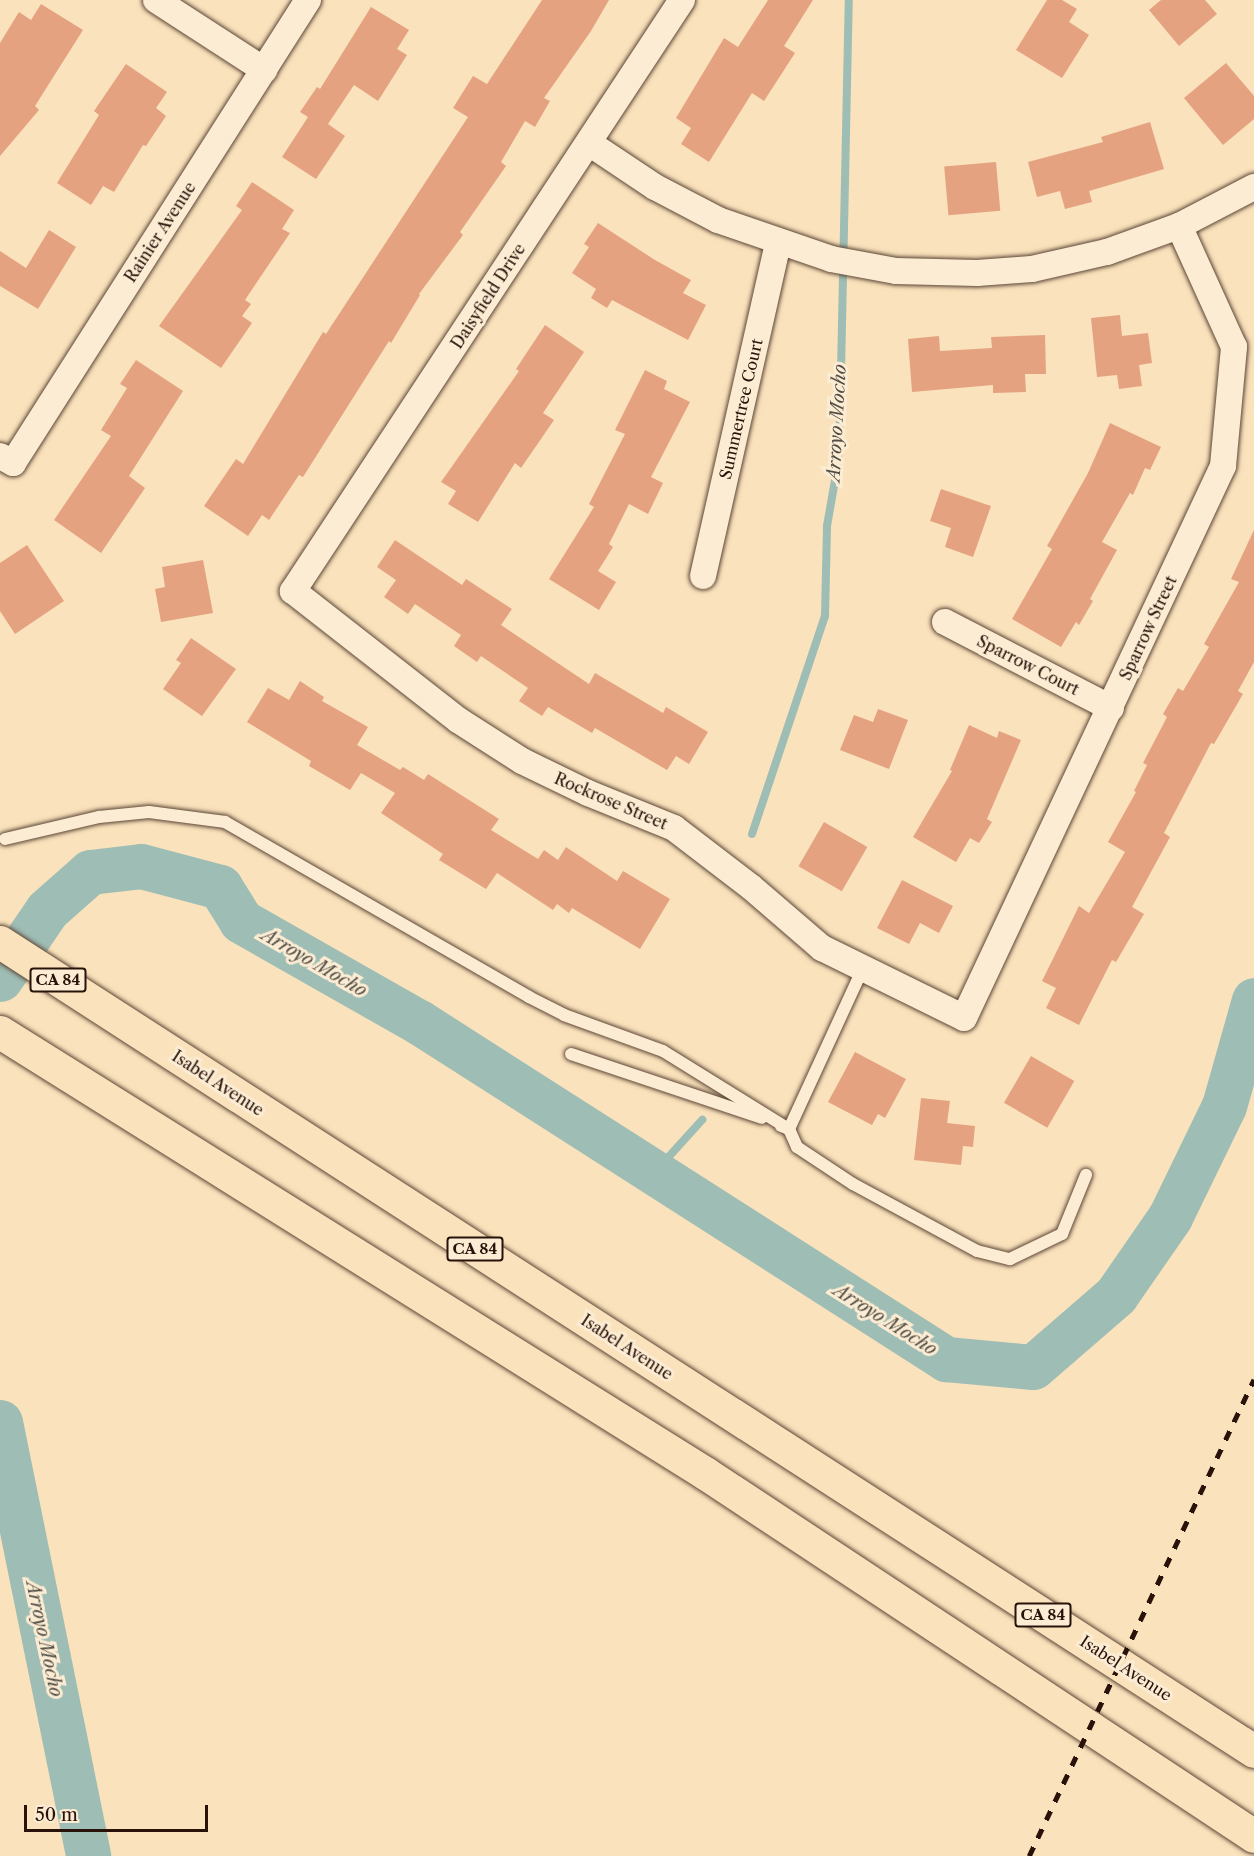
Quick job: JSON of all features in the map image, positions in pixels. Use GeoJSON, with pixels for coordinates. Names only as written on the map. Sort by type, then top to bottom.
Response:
{"type":"FeatureCollection","features":[{"type":"Feature","properties":{"kind":"highway","name":"Isabel Avenue"},"geometry":{"type":"LineString","coordinates":[[0,942],[1254,1751]]}},
{"type":"Feature","properties":{"kind":"highway"},"geometry":{"type":"LineString","coordinates":[[0,1032],[705,1473],[1254,1836]]}},
{"type":"Feature","properties":{"kind":"street"},"geometry":{"type":"LineString","coordinates":[[156,0],[264,70]]}},
{"type":"Feature","properties":{"kind":"street","name":"Rainier Avenue"},"geometry":{"type":"LineString","coordinates":[[6,460],[308,0]]}},
{"type":"Feature","properties":{"kind":"street","name":"Daisyfield Drive"},"geometry":{"type":"LineString","coordinates":[[293,591],[682,0]]}},
{"type":"Feature","properties":{"kind":"street"},"geometry":{"type":"LineString","coordinates":[[589,143],[656,187],[718,220],[831,259],[896,271],[977,273],[1032,269],[1107,252],[1179,226],[1254,187]]}},
{"type":"Feature","properties":{"kind":"street","name":"Sparrow Street"},"geometry":{"type":"LineString","coordinates":[[964,1018],[1111,708],[1222,466],[1234,347],[1179,226]]}},
{"type":"Feature","properties":{"kind":"street","name":"Summertree Court"},"geometry":{"type":"LineString","coordinates":[[703,576],[778,242]]}},
{"type":"Feature","properties":{"kind":"street","name":"Rockrose Street"},"geometry":{"type":"LineString","coordinates":[[293,591],[458,720],[522,760],[588,794],[674,828],[751,887],[822,948],[964,1018]]}},
{"type":"Feature","properties":{"kind":"street","name":"Sparrow Court"},"geometry":{"type":"LineString","coordinates":[[945,622],[1111,708]]}},
{"type":"Feature","properties":{"kind":"lane"},"geometry":{"type":"LineString","coordinates":[[5,839],[99,817],[149,812],[225,822],[529,997],[564,1015],[663,1051],[789,1129],[797,1147],[853,1184],[977,1251],[1010,1259],[1062,1234],[1086,1175]]}},
{"type":"Feature","properties":{"kind":"lane"},"geometry":{"type":"LineString","coordinates":[[789,1129],[863,968]]}},
{"type":"Feature","properties":{"kind":"lane"},"geometry":{"type":"LineString","coordinates":[[571,1054],[739,1109],[789,1129]]}},
{"type":"Feature","properties":{"kind":"building"},"geometry":{"type":"Polygon","coordinates":[[[542,0],[609,0],[591,31],[544,98],[550,101],[535,127],[525,121],[501,162],[506,166],[460,232],[463,235],[419,294],[391,343],[389,341],[303,477],[299,475],[269,520],[262,515],[248,536],[204,506],[236,459],[243,464],[323,332],[326,334],[468,117],[453,108],[473,76],[487,84],[542,0]]]}},
{"type":"Feature","properties":{"kind":"building"},"geometry":{"type":"Polygon","coordinates":[[[768,0],[813,0],[784,46],[795,53],[764,101],[752,93],[709,162],[681,144],[691,128],[676,118],[724,38],[738,47],[768,0]]]}},
{"type":"Feature","properties":{"kind":"building"},"geometry":{"type":"Polygon","coordinates":[[[1047,0],[1062,0],[1077,9],[1069,22],[1089,35],[1062,78],[1016,50],[1047,0]]]}},
{"type":"Feature","properties":{"kind":"building"},"geometry":{"type":"Polygon","coordinates":[[[1161,0],[1205,0],[1217,14],[1179,46],[1149,10],[1161,0]]]}},
{"type":"Feature","properties":{"kind":"building"},"geometry":{"type":"Polygon","coordinates":[[[41,4],[83,30],[35,106],[39,110],[0,156],[0,43],[19,12],[31,20],[41,4]]]}},
{"type":"Feature","properties":{"kind":"building"},"geometry":{"type":"Polygon","coordinates":[[[371,7],[409,30],[397,49],[407,55],[378,101],[354,85],[328,124],[345,136],[316,179],[282,157],[308,117],[300,112],[317,87],[320,89],[371,7]]]}},
{"type":"Feature","properties":{"kind":"building"},"geometry":{"type":"Polygon","coordinates":[[[1226,63],[1254,96],[1254,119],[1223,145],[1184,98],[1226,63]]]}},
{"type":"Feature","properties":{"kind":"building"},"geometry":{"type":"Polygon","coordinates":[[[126,64],[167,92],[156,108],[166,116],[146,146],[143,145],[114,192],[103,186],[91,205],[57,183],[99,115],[94,111],[126,64]]]}},
{"type":"Feature","properties":{"kind":"building"},"geometry":{"type":"Polygon","coordinates":[[[1150,122],[1164,169],[1089,191],[1092,202],[1065,209],[1060,191],[1037,197],[1028,162],[1103,142],[1101,137],[1150,122]]]}},
{"type":"Feature","properties":{"kind":"building"},"geometry":{"type":"Polygon","coordinates":[[[996,162],[1000,211],[948,215],[944,167],[996,162]]]}},
{"type":"Feature","properties":{"kind":"building"},"geometry":{"type":"Polygon","coordinates":[[[252,182],[294,210],[282,229],[290,233],[245,300],[251,304],[242,316],[252,323],[221,368],[159,326],[242,210],[236,206],[252,182]]]}},
{"type":"Feature","properties":{"kind":"building"},"geometry":{"type":"Polygon","coordinates":[[[598,223],[691,280],[683,293],[706,305],[688,340],[612,300],[607,308],[591,298],[596,289],[572,273],[589,247],[584,244],[598,223]]]}},
{"type":"Feature","properties":{"kind":"building"},"geometry":{"type":"Polygon","coordinates":[[[49,230],[76,247],[38,309],[0,286],[0,251],[26,268],[49,230]]]}},
{"type":"Feature","properties":{"kind":"building"},"geometry":{"type":"Polygon","coordinates":[[[1120,315],[1122,336],[1148,333],[1152,363],[1139,365],[1142,386],[1119,389],[1117,375],[1097,377],[1091,318],[1120,315]]]}},
{"type":"Feature","properties":{"kind":"building"},"geometry":{"type":"Polygon","coordinates":[[[545,325],[584,352],[543,413],[554,420],[521,468],[515,463],[478,522],[448,504],[456,491],[441,482],[519,371],[516,369],[545,325]]]}},
{"type":"Feature","properties":{"kind":"building"},"geometry":{"type":"Polygon","coordinates":[[[1045,335],[1046,374],[1025,374],[1026,392],[993,393],[993,385],[912,392],[908,339],[939,336],[940,351],[992,348],[991,337],[1045,335]]]}},
{"type":"Feature","properties":{"kind":"building"},"geometry":{"type":"Polygon","coordinates":[[[136,360],[183,391],[129,476],[145,488],[101,553],[54,520],[111,436],[101,430],[127,388],[120,384],[136,360]]]}},
{"type":"Feature","properties":{"kind":"building"},"geometry":{"type":"Polygon","coordinates":[[[645,370],[667,381],[664,389],[690,402],[651,477],[663,483],[648,514],[629,504],[609,544],[613,547],[598,571],[616,582],[599,610],[549,579],[594,507],[589,504],[625,434],[615,430],[645,370]]]}},
{"type":"Feature","properties":{"kind":"building"},"geometry":{"type":"Polygon","coordinates":[[[1110,423],[1161,447],[1150,470],[1145,468],[1133,495],[1130,493],[1102,542],[1117,550],[1090,599],[1093,601],[1079,625],[1076,622],[1061,647],[1012,619],[1052,549],[1047,546],[1088,473],[1110,423]]]}},
{"type":"Feature","properties":{"kind":"building"},"geometry":{"type":"Polygon","coordinates":[[[941,489],[991,506],[973,557],[945,547],[951,528],[930,521],[941,489]]]}},
{"type":"Feature","properties":{"kind":"building"},"geometry":{"type":"Polygon","coordinates":[[[1254,530],[1254,662],[1238,691],[1243,694],[1214,744],[1211,743],[1164,833],[1170,837],[1132,907],[1144,914],[1116,962],[1112,960],[1079,1025],[1046,1008],[1056,988],[1042,981],[1079,906],[1089,913],[1125,852],[1108,842],[1136,792],[1134,791],[1147,765],[1143,763],[1167,717],[1163,714],[1178,688],[1183,691],[1209,647],[1204,644],[1239,582],[1231,579],[1254,530]]]}},
{"type":"Feature","properties":{"kind":"building"},"geometry":{"type":"Polygon","coordinates":[[[395,540],[462,585],[466,579],[512,609],[501,625],[589,684],[595,673],[663,713],[666,707],[708,732],[689,764],[676,756],[667,770],[595,728],[592,733],[548,707],[542,716],[519,701],[528,688],[481,656],[477,662],[454,646],[461,635],[415,604],[408,614],[384,597],[396,580],[377,567],[395,540]]]}},
{"type":"Feature","properties":{"kind":"building"},"geometry":{"type":"Polygon","coordinates":[[[27,545],[64,601],[15,634],[0,611],[0,563],[27,545]]]}},
{"type":"Feature","properties":{"kind":"building"},"geometry":{"type":"Polygon","coordinates":[[[203,560],[213,613],[161,622],[155,589],[165,587],[162,567],[203,560]]]}},
{"type":"Feature","properties":{"kind":"building"},"geometry":{"type":"Polygon","coordinates":[[[191,638],[236,669],[202,716],[163,689],[181,663],[176,660],[191,638]]]}},
{"type":"Feature","properties":{"kind":"building"},"geometry":{"type":"Polygon","coordinates":[[[300,681],[324,697],[322,701],[368,727],[357,745],[400,770],[403,767],[424,780],[428,774],[499,819],[491,830],[538,859],[544,850],[558,860],[566,847],[617,881],[623,871],[670,899],[640,949],[572,908],[569,913],[557,904],[553,910],[497,873],[486,889],[439,860],[443,854],[381,813],[395,793],[361,773],[350,790],[309,766],[311,761],[247,722],[268,688],[289,700],[300,681]]]}},
{"type":"Feature","properties":{"kind":"building"},"geometry":{"type":"Polygon","coordinates":[[[878,709],[908,720],[889,769],[840,750],[854,715],[873,722],[878,709]]]}},
{"type":"Feature","properties":{"kind":"building"},"geometry":{"type":"Polygon","coordinates":[[[969,725],[997,738],[999,731],[1021,740],[987,819],[992,822],[979,843],[970,838],[956,862],[913,837],[952,771],[950,770],[969,725]]]}},
{"type":"Feature","properties":{"kind":"building"},"geometry":{"type":"Polygon","coordinates":[[[824,822],[867,847],[842,891],[798,866],[824,822]]]}},
{"type":"Feature","properties":{"kind":"building"},"geometry":{"type":"Polygon","coordinates":[[[902,880],[953,906],[939,933],[920,923],[909,944],[877,928],[902,880]]]}},
{"type":"Feature","properties":{"kind":"building"},"geometry":{"type":"Polygon","coordinates":[[[855,1052],[906,1079],[885,1118],[878,1114],[872,1125],[828,1102],[855,1052]]]}},
{"type":"Feature","properties":{"kind":"building"},"geometry":{"type":"Polygon","coordinates":[[[1031,1056],[1074,1081],[1047,1128],[1004,1103],[1031,1056]]]}},
{"type":"Feature","properties":{"kind":"building"},"geometry":{"type":"Polygon","coordinates":[[[921,1098],[950,1101],[947,1123],[975,1126],[973,1147],[963,1146],[961,1165],[914,1160],[921,1098]]]}},
{"type":"Feature","properties":{"kind":"waterway","name":"Arroyo Mocho"},"geometry":{"type":"LineString","coordinates":[[752,834],[825,616],[827,526],[838,463],[840,419],[849,0]]}},
{"type":"Feature","properties":{"kind":"waterway","name":"Arroyo Mocho"},"geometry":{"type":"LineString","coordinates":[[0,979],[47,910],[90,872],[141,866],[220,887],[241,921],[419,1022],[946,1359],[1033,1367],[1116,1295],[1170,1217],[1224,1106],[1254,1000]]}},
{"type":"Feature","properties":{"kind":"waterway","name":"Arroyo Mocho"},"geometry":{"type":"LineString","coordinates":[[654,1173],[702,1120]]}},
{"type":"Feature","properties":{"kind":"waterway","name":"Arroyo Mocho"},"geometry":{"type":"LineString","coordinates":[[0,1422],[88,1856]]}},
{"type":"Feature","properties":{"kind":"railway"},"geometry":{"type":"LineString","coordinates":[[1029,1856],[1254,1379]]}}]}
